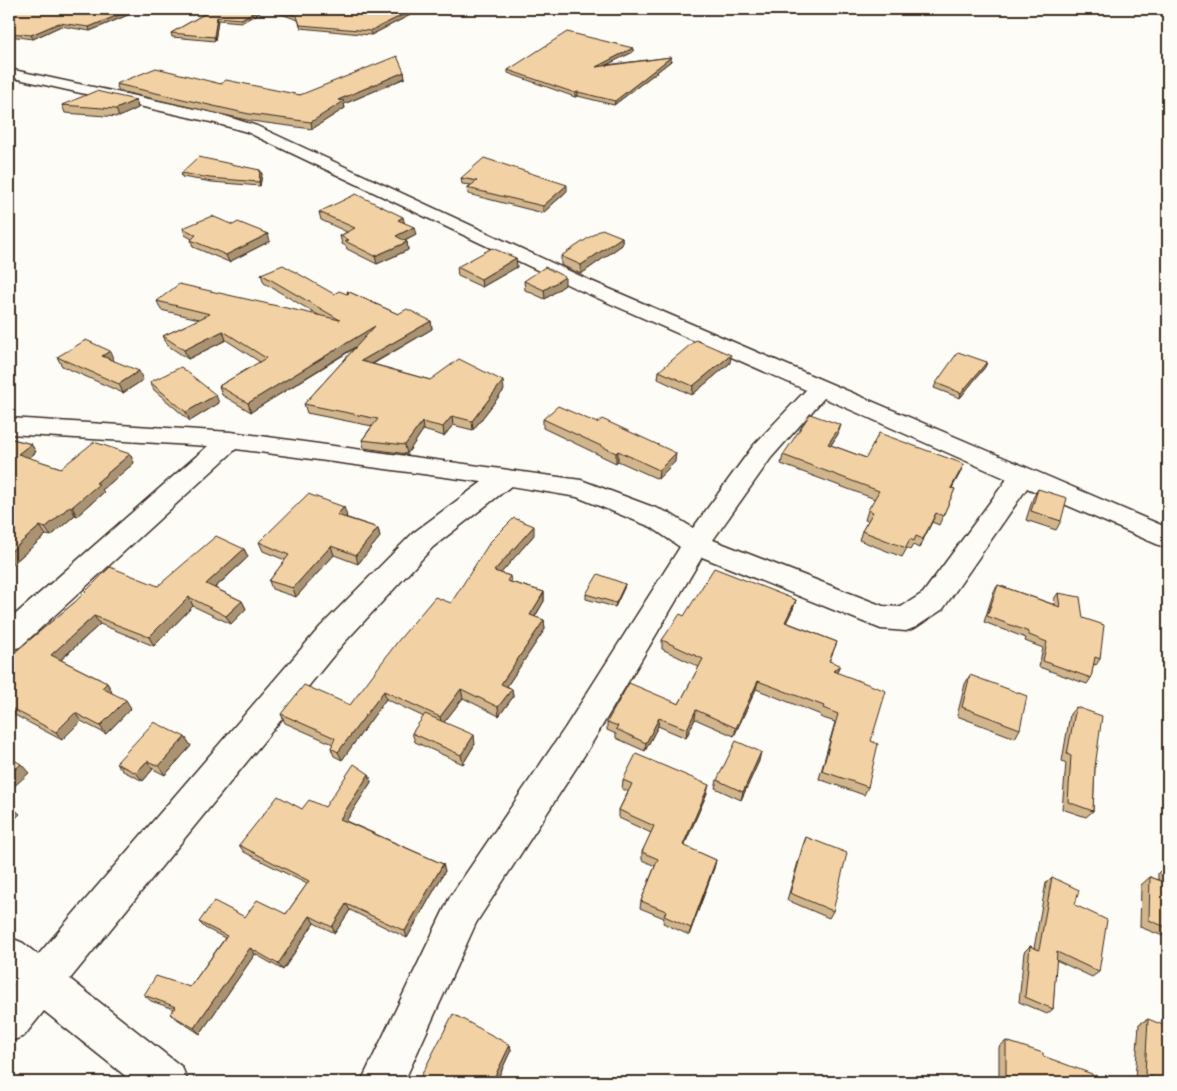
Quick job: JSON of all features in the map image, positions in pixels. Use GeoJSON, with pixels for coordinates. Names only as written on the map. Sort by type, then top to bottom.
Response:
{"type":"FeatureCollection","features":[{"type":"Feature","properties":{"kind":"street"},"geometry":{"type":"LineString","coordinates":[[9,73],[41,78],[219,119],[252,130],[584,285],[1168,539]]}},
{"type":"Feature","properties":{"kind":"street"},"geometry":{"type":"LineString","coordinates":[[382,1082],[463,910],[577,738],[696,544],[762,452],[821,388]]}},
{"type":"Feature","properties":{"kind":"street"},"geometry":{"type":"LineString","coordinates":[[9,426],[231,440],[506,476],[581,489],[660,520],[696,544],[881,617],[906,619],[933,601],[1023,475]]}},
{"type":"Feature","properties":{"kind":"street"},"geometry":{"type":"LineString","coordinates":[[9,638],[231,440]]}},
{"type":"Feature","properties":{"kind":"street"},"geometry":{"type":"LineString","coordinates":[[9,1020],[42,983],[331,636],[423,540],[506,476]]}},
{"type":"Feature","properties":{"kind":"street"},"geometry":{"type":"LineString","coordinates":[[9,957],[167,1082]]}},
{"type":"Feature","properties":{"kind":"building"},"geometry":{"type":"Polygon","coordinates":[[[9,9],[133,9],[89,27],[59,23],[31,35],[9,33],[9,9]]]}},
{"type":"Feature","properties":{"kind":"building"},"geometry":{"type":"Polygon","coordinates":[[[213,9],[260,9],[241,19],[217,17],[214,37],[171,33],[213,9]]]}},
{"type":"Feature","properties":{"kind":"building"},"geometry":{"type":"Polygon","coordinates":[[[275,9],[415,9],[370,31],[300,25],[297,16],[275,9]]]}},
{"type":"Feature","properties":{"kind":"building"},"geometry":{"type":"Polygon","coordinates":[[[567,32],[633,48],[596,67],[671,57],[615,101],[578,92],[575,93],[508,70],[567,32]]]}},
{"type":"Feature","properties":{"kind":"building"},"geometry":{"type":"Polygon","coordinates":[[[397,56],[404,72],[338,100],[344,101],[311,122],[249,114],[116,84],[156,68],[221,84],[226,80],[300,95],[397,56]]]}},
{"type":"Feature","properties":{"kind":"building"},"geometry":{"type":"Polygon","coordinates":[[[96,91],[136,100],[116,109],[62,105],[96,91]]]}},
{"type":"Feature","properties":{"kind":"building"},"geometry":{"type":"Polygon","coordinates":[[[198,157],[260,170],[259,182],[210,178],[181,173],[198,157]]]}},
{"type":"Feature","properties":{"kind":"building"},"geometry":{"type":"Polygon","coordinates":[[[484,158],[567,185],[543,206],[467,188],[477,181],[461,178],[484,158]]]}},
{"type":"Feature","properties":{"kind":"building"},"geometry":{"type":"Polygon","coordinates":[[[356,194],[403,217],[398,220],[414,227],[396,236],[407,242],[375,256],[345,241],[349,240],[340,236],[355,228],[319,212],[356,194]]]}},
{"type":"Feature","properties":{"kind":"building"},"geometry":{"type":"Polygon","coordinates":[[[212,216],[233,225],[238,222],[268,234],[226,255],[191,240],[196,235],[183,228],[212,216]]]}},
{"type":"Feature","properties":{"kind":"building"},"geometry":{"type":"Polygon","coordinates":[[[602,229],[622,237],[581,265],[561,256],[602,229]]]}},
{"type":"Feature","properties":{"kind":"building"},"geometry":{"type":"Polygon","coordinates":[[[492,248],[516,258],[481,279],[457,267],[492,248]]]}},
{"type":"Feature","properties":{"kind":"building"},"geometry":{"type":"Polygon","coordinates":[[[283,265],[334,294],[339,291],[347,294],[349,293],[347,291],[398,314],[407,309],[431,321],[361,361],[430,380],[459,359],[503,381],[472,421],[452,416],[443,427],[422,422],[405,445],[362,440],[378,419],[304,404],[375,326],[248,403],[219,386],[266,358],[223,331],[184,350],[163,336],[210,314],[157,301],[179,284],[340,320],[261,274],[283,265]]]}},
{"type":"Feature","properties":{"kind":"building"},"geometry":{"type":"Polygon","coordinates":[[[545,267],[565,277],[544,290],[524,281],[545,267]]]}},
{"type":"Feature","properties":{"kind":"building"},"geometry":{"type":"Polygon","coordinates":[[[86,340],[110,351],[102,356],[139,371],[119,384],[57,357],[86,340]]]}},
{"type":"Feature","properties":{"kind":"building"},"geometry":{"type":"Polygon","coordinates":[[[696,340],[731,355],[693,386],[659,371],[696,340]]]}},
{"type":"Feature","properties":{"kind":"building"},"geometry":{"type":"Polygon","coordinates":[[[958,352],[987,362],[961,393],[936,383],[958,352]]]}},
{"type":"Feature","properties":{"kind":"building"},"geometry":{"type":"Polygon","coordinates":[[[181,367],[216,395],[186,412],[150,382],[181,367]]]}},
{"type":"Feature","properties":{"kind":"building"},"geometry":{"type":"Polygon","coordinates":[[[558,406],[597,423],[602,419],[676,453],[659,470],[618,451],[616,453],[543,419],[558,406]]]}},
{"type":"Feature","properties":{"kind":"building"},"geometry":{"type":"Polygon","coordinates":[[[810,414],[841,425],[828,444],[866,458],[879,433],[964,464],[951,488],[955,489],[943,516],[936,513],[923,539],[916,536],[914,541],[910,539],[906,548],[862,531],[873,512],[868,510],[879,491],[783,455],[810,414]]]}},
{"type":"Feature","properties":{"kind":"building"},"geometry":{"type":"Polygon","coordinates":[[[9,438],[31,444],[18,454],[61,468],[94,442],[130,454],[96,483],[99,484],[72,507],[70,506],[45,528],[40,526],[9,553],[9,438]]]}},
{"type":"Feature","properties":{"kind":"building"},"geometry":{"type":"Polygon","coordinates":[[[1038,489],[1067,498],[1061,521],[1031,511],[1038,489]]]}},
{"type":"Feature","properties":{"kind":"building"},"geometry":{"type":"Polygon","coordinates":[[[308,494],[344,507],[337,515],[378,528],[356,555],[331,546],[293,588],[269,581],[289,555],[259,542],[308,494]]]}},
{"type":"Feature","properties":{"kind":"building"},"geometry":{"type":"Polygon","coordinates":[[[514,518],[534,526],[494,571],[510,576],[507,581],[544,592],[530,615],[544,620],[501,684],[512,689],[498,707],[461,689],[440,717],[384,691],[338,752],[331,748],[335,738],[281,714],[304,685],[350,705],[398,641],[435,597],[451,603],[490,542],[514,518]]]}},
{"type":"Feature","properties":{"kind":"building"},"geometry":{"type":"Polygon","coordinates":[[[216,536],[244,549],[206,584],[242,601],[226,616],[189,597],[149,637],[94,616],[51,655],[107,683],[102,688],[126,700],[100,726],[75,713],[56,732],[9,707],[9,657],[75,602],[110,567],[158,586],[216,536]]]}},
{"type":"Feature","properties":{"kind":"building"},"geometry":{"type":"Polygon","coordinates":[[[714,568],[796,600],[785,622],[837,642],[829,661],[840,665],[833,671],[886,691],[871,741],[878,744],[868,787],[822,771],[838,714],[823,708],[824,706],[758,681],[736,728],[696,710],[687,729],[659,718],[646,743],[616,729],[618,726],[607,722],[629,683],[679,704],[703,659],[662,640],[680,614],[684,616],[714,568]]]}},
{"type":"Feature","properties":{"kind":"building"},"geometry":{"type":"Polygon","coordinates":[[[598,574],[625,584],[616,603],[586,594],[598,574]]]}},
{"type":"Feature","properties":{"kind":"building"},"geometry":{"type":"Polygon","coordinates":[[[998,585],[1060,607],[1058,593],[1080,597],[1083,618],[1104,625],[1100,659],[1095,657],[1091,678],[1043,661],[1047,642],[1029,635],[1029,632],[987,616],[998,585]]]}},
{"type":"Feature","properties":{"kind":"building"},"geometry":{"type":"Polygon","coordinates":[[[970,675],[1027,696],[1020,729],[962,707],[970,675]]]}},
{"type":"Feature","properties":{"kind":"building"},"geometry":{"type":"Polygon","coordinates":[[[1076,707],[1102,716],[1095,767],[1093,811],[1068,802],[1071,756],[1067,754],[1076,707]]]}},
{"type":"Feature","properties":{"kind":"building"},"geometry":{"type":"Polygon","coordinates":[[[425,714],[474,735],[461,755],[412,733],[425,714]]]}},
{"type":"Feature","properties":{"kind":"building"},"geometry":{"type":"Polygon","coordinates":[[[154,722],[185,737],[159,766],[147,761],[136,773],[116,763],[154,722]]]}},
{"type":"Feature","properties":{"kind":"building"},"geometry":{"type":"Polygon","coordinates":[[[736,741],[761,752],[743,792],[717,780],[736,741]]]}},
{"type":"Feature","properties":{"kind":"building"},"geometry":{"type":"Polygon","coordinates":[[[636,754],[709,785],[683,845],[716,860],[691,928],[664,916],[666,911],[641,901],[658,859],[642,852],[654,826],[619,810],[632,784],[623,780],[636,754]]]}},
{"type":"Feature","properties":{"kind":"building"},"geometry":{"type":"Polygon","coordinates":[[[9,757],[21,764],[9,775],[9,757]]]}},
{"type":"Feature","properties":{"kind":"building"},"geometry":{"type":"Polygon","coordinates":[[[354,764],[369,774],[340,819],[443,864],[405,931],[346,904],[332,927],[310,916],[278,964],[250,948],[194,1028],[170,1014],[176,1007],[144,995],[156,976],[190,987],[227,936],[199,922],[214,901],[245,917],[257,900],[286,914],[309,881],[239,845],[278,796],[302,809],[309,800],[325,807],[354,764]]]}},
{"type":"Feature","properties":{"kind":"building"},"geometry":{"type":"Polygon","coordinates":[[[806,837],[847,853],[833,911],[790,893],[806,837]]]}},
{"type":"Feature","properties":{"kind":"building"},"geometry":{"type":"Polygon","coordinates":[[[1166,865],[1168,866],[1168,928],[1149,920],[1150,877],[1167,883],[1166,865]]]}},
{"type":"Feature","properties":{"kind":"building"},"geometry":{"type":"Polygon","coordinates":[[[1052,877],[1079,890],[1075,905],[1107,920],[1099,972],[1057,952],[1053,1009],[1025,997],[1030,946],[1039,950],[1052,877]]]}},
{"type":"Feature","properties":{"kind":"building"},"geometry":{"type":"Polygon","coordinates":[[[453,1014],[510,1045],[492,1082],[432,1082],[421,1076],[453,1014]]]}},
{"type":"Feature","properties":{"kind":"building"},"geometry":{"type":"Polygon","coordinates":[[[1148,1019],[1168,1027],[1168,1082],[1162,1082],[1145,1074],[1148,1019]]]}},
{"type":"Feature","properties":{"kind":"building"},"geometry":{"type":"Polygon","coordinates":[[[1006,1041],[1043,1053],[1043,1056],[1092,1074],[1092,1082],[1006,1082],[1006,1041]]]}}]}
